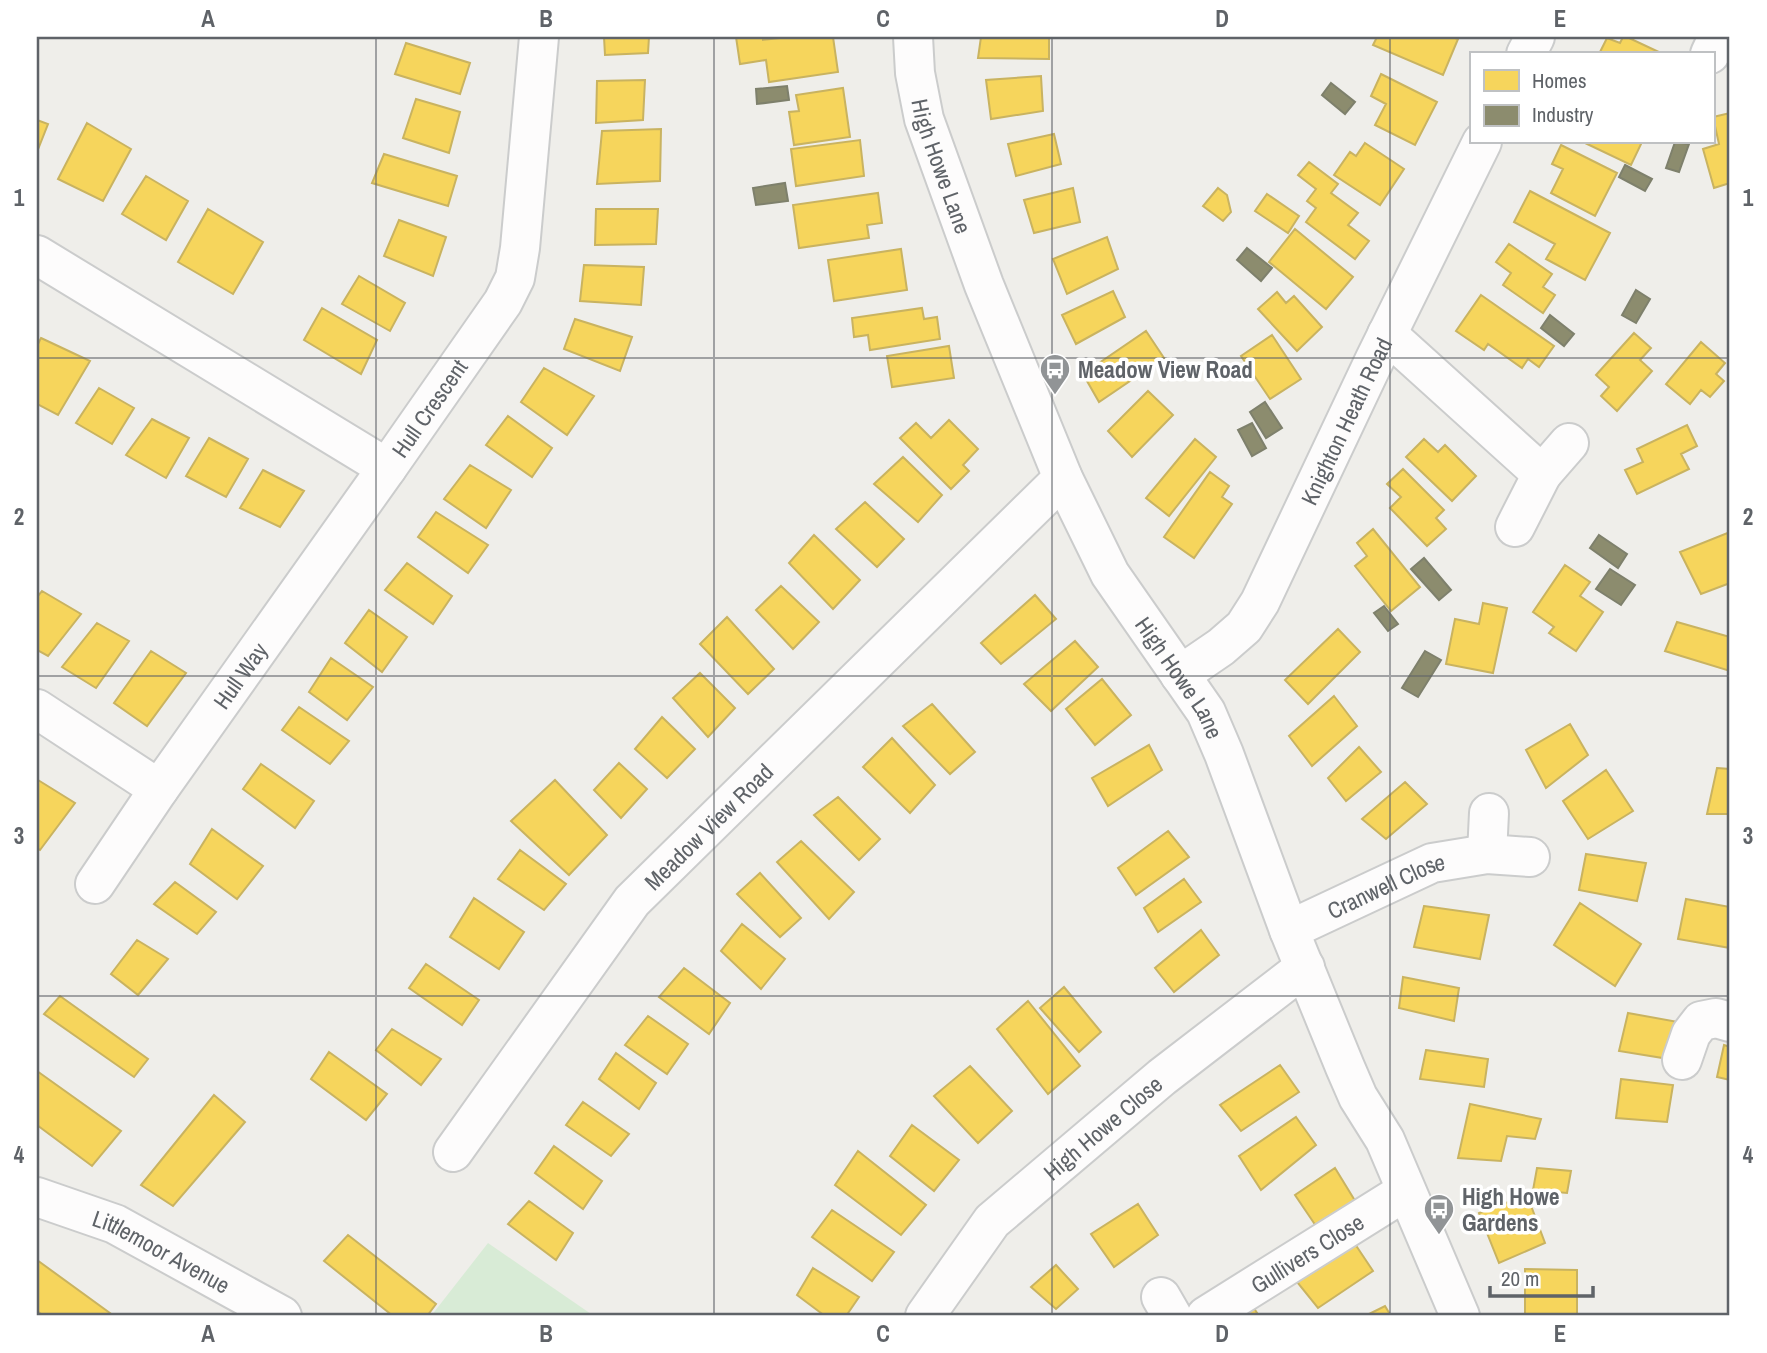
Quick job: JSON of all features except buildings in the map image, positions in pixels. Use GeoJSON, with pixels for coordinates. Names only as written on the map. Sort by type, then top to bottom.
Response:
{"type":"FeatureCollection","features":[{"type":"Feature","properties":{"kind":"street","name":"Hull Crescent"},"geometry":{"type":"LineString","coordinates":[[37,255],[387,468],[503,302],[515,278],[539,37]]}},
{"type":"Feature","properties":{"kind":"street","name":"High Howe Lane"},"geometry":{"type":"LineString","coordinates":[[913,37],[915,73],[924,119],[984,285],[1063,478],[1110,574],[1206,712],[1289,930],[1357,1097],[1385,1140],[1460,1316]]}},
{"type":"Feature","properties":{"kind":"street","name":"Knighton Heath Road"},"geometry":{"type":"LineString","coordinates":[[1180,675],[1221,647],[1244,627],[1260,602],[1481,144]]}},
{"type":"Feature","properties":{"kind":"street"},"geometry":{"type":"LineString","coordinates":[[1387,334],[1542,474]]}},
{"type":"Feature","properties":{"kind":"street"},"geometry":{"type":"LineString","coordinates":[[1515,527],[1542,474],[1569,443]]}},
{"type":"Feature","properties":{"kind":"street","name":"Hull Way"},"geometry":{"type":"LineString","coordinates":[[95,884],[159,789],[387,468]]}},
{"type":"Feature","properties":{"kind":"street","name":"Meadow View Road"},"geometry":{"type":"LineString","coordinates":[[453,1152],[632,901],[1063,478]]}},
{"type":"Feature","properties":{"kind":"street"},"geometry":{"type":"LineString","coordinates":[[37,709],[159,789]]}},
{"type":"Feature","properties":{"kind":"street"},"geometry":{"type":"LineString","coordinates":[[1487,854],[1489,813]]}},
{"type":"Feature","properties":{"kind":"street","name":"Cranwell Close"},"geometry":{"type":"LineString","coordinates":[[1289,930],[1432,863],[1487,854],[1530,857]]}},
{"type":"Feature","properties":{"kind":"street","name":"High Howe Close"},"geometry":{"type":"LineString","coordinates":[[925,1316],[992,1221],[1162,1077],[1306,967]]}},
{"type":"Feature","properties":{"kind":"street"},"geometry":{"type":"LineString","coordinates":[[1682,1059],[1691,1034],[1701,1021],[1716,1018],[1730,1022]]}},
{"type":"Feature","properties":{"kind":"street","name":"Gullivers Close"},"geometry":{"type":"LineString","coordinates":[[1206,1316],[1406,1191]]}},
{"type":"Feature","properties":{"kind":"street","name":"Littlemoor Avenue"},"geometry":{"type":"LineString","coordinates":[[37,1197],[115,1224],[282,1316]]}},
{"type":"Feature","properties":{"kind":"green space"},"geometry":{"type":"Polygon","coordinates":[[[488,1243],[594,1316],[431,1316],[488,1243]]]}},
{"type":"Feature","properties":{"kind":"place","name":"Meadow View Road"},"geometry":{"type":"Point","coordinates":[1055,396]}},
{"type":"Feature","properties":{"kind":"place","name":"High Howe Gardens"},"geometry":{"type":"Point","coordinates":[1439,1236]}}]}
